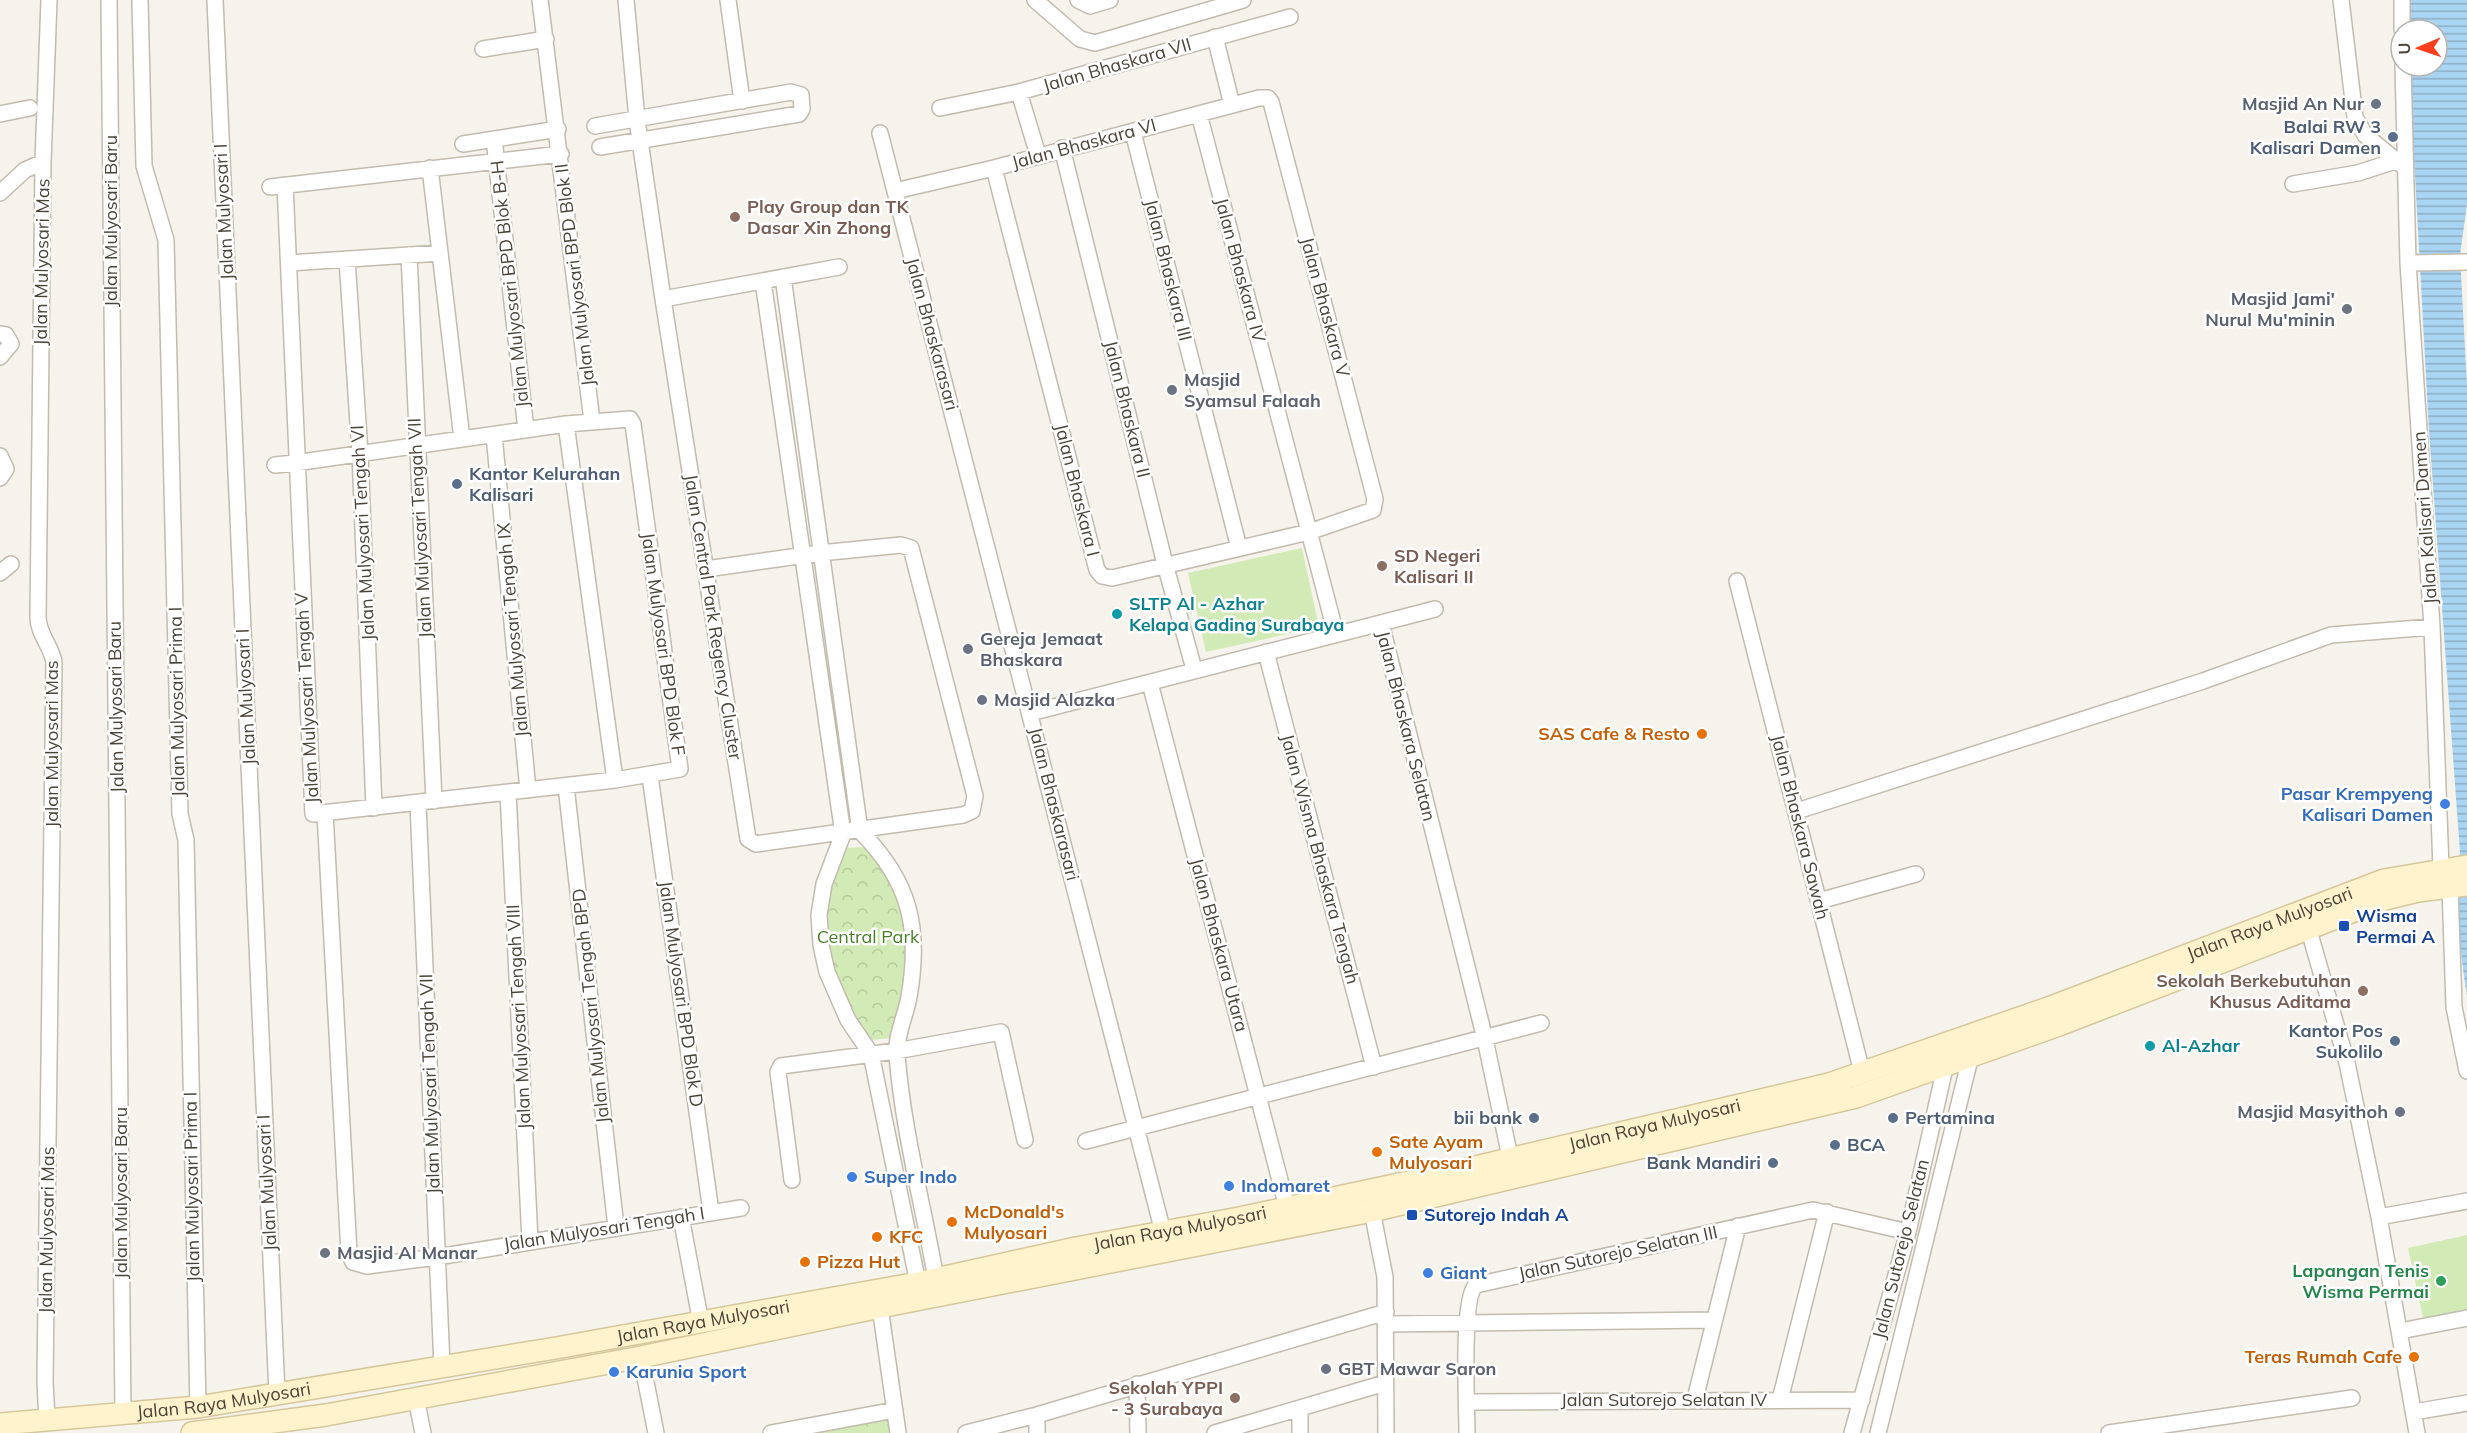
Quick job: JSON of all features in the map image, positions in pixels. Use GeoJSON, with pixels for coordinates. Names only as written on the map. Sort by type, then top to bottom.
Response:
{"type":"FeatureCollection","features":[{"type":"Feature","properties":{"kind":"main road","name":"Jalan Raya Mulyosari"},"geometry":{"type":"LineString","coordinates":[[0,1424],[198,1407],[321,1388],[700,1323],[927,1281],[1076,1248],[1163,1232],[1242,1227],[1372,1211],[1576,1152],[1856,1097],[1971,1055],[2055,1016],[2384,880],[2455,876]]}},
{"type":"Feature","properties":{"kind":"main road","name":"Jalan Raya Mulyosari"},"geometry":{"type":"LineString","coordinates":[[1605,1146],[1829,1084],[1862,1072],[2055,1016],[2455,876]]}},
{"type":"Feature","properties":{"kind":"main road","name":"Jalan Raya Mulyosari"},"geometry":{"type":"LineString","coordinates":[[192,1433],[305,1419],[640,1357],[1242,1227],[1287,1207],[1437,1176],[1510,1157],[1576,1152]]}},
{"type":"Feature","properties":{"kind":"main road"},"geometry":{"type":"LineString","coordinates":[[666,1329],[671,1350]]}},
{"type":"Feature","properties":{"kind":"main road"},"geometry":{"type":"LineString","coordinates":[[321,1388],[326,1415]]}},
{"type":"Feature","properties":{"kind":"main road"},"geometry":{"type":"LineString","coordinates":[[300,1391],[305,1419]]}},
{"type":"Feature","properties":{"kind":"street","name":"Jalan Mulyosari Mas"},"geometry":{"type":"LineString","coordinates":[[47,1421],[45,1381],[54,662],[51,648],[39,628],[38,617],[43,162],[49,0]]}},
{"type":"Feature","properties":{"kind":"street","name":"Jalan Mulyosari Baru"},"geometry":{"type":"LineString","coordinates":[[110,0],[123,1414]]}},
{"type":"Feature","properties":{"kind":"street","name":"Jalan Mulyosari Prima I"},"geometry":{"type":"LineString","coordinates":[[140,0],[144,166],[166,240],[180,814],[186,840],[198,1407]]}},
{"type":"Feature","properties":{"kind":"street","name":"Jalan Mulyosari I"},"geometry":{"type":"LineString","coordinates":[[215,0],[277,1394]]}},
{"type":"Feature","properties":{"kind":"street","name":"Jalan Mulyosari BPD Blok II"},"geometry":{"type":"LineString","coordinates":[[540,0],[561,153],[592,421]]}},
{"type":"Feature","properties":{"kind":"street","name":"Jalan Central Park Regency Cluster"},"geometry":{"type":"LineString","coordinates":[[626,0],[637,120],[663,299],[748,839],[756,844],[843,834],[963,815],[974,807],[975,796],[912,550],[901,545],[820,553]]}},
{"type":"Feature","properties":{"kind":"street"},"geometry":{"type":"LineString","coordinates":[[728,0],[742,101]]}},
{"type":"Feature","properties":{"kind":"street"},"geometry":{"type":"LineString","coordinates":[[1035,0],[1080,39],[1095,43],[1243,0]]}},
{"type":"Feature","properties":{"kind":"street"},"geometry":{"type":"LineString","coordinates":[[1078,0],[1090,6],[1110,0]]}},
{"type":"Feature","properties":{"kind":"street"},"geometry":{"type":"LineString","coordinates":[[2341,0],[2355,117],[2365,135],[2400,164]]}},
{"type":"Feature","properties":{"kind":"street"},"geometry":{"type":"LineString","coordinates":[[2402,0],[2402,18]]}},
{"type":"Feature","properties":{"kind":"street","name":"Jalan Bhaskara VII"},"geometry":{"type":"LineString","coordinates":[[940,108],[1019,92],[1290,17]]}},
{"type":"Feature","properties":{"kind":"street","name":"Jalan Bhaskara VII"},"geometry":{"type":"LineString","coordinates":[[1215,37],[1233,105]]}},
{"type":"Feature","properties":{"kind":"street"},"geometry":{"type":"LineString","coordinates":[[483,48],[546,39]]}},
{"type":"Feature","properties":{"kind":"street","name":"Jalan Kalisari Damen"},"geometry":{"type":"LineString","coordinates":[[2403,78],[2400,164],[2411,263],[2432,627],[2455,876],[2454,1007],[2467,1071]]}},
{"type":"Feature","properties":{"kind":"street"},"geometry":{"type":"LineString","coordinates":[[596,126],[794,92],[801,95],[802,111],[799,114],[642,142],[600,147]]}},
{"type":"Feature","properties":{"kind":"street","name":"Jalan Bhaskara VII"},"geometry":{"type":"LineString","coordinates":[[1019,92],[1038,155]]}},
{"type":"Feature","properties":{"kind":"street","name":"Jalan Bhaskara VI"},"geometry":{"type":"LineString","coordinates":[[895,191],[994,168],[1062,148],[1133,132],[1263,97],[1271,102]]}},
{"type":"Feature","properties":{"kind":"street","name":"Jalan Bhaskara V"},"geometry":{"type":"LineString","coordinates":[[1271,102],[1375,499],[1371,512]]}},
{"type":"Feature","properties":{"kind":"street"},"geometry":{"type":"LineString","coordinates":[[0,114],[30,108]]}},
{"type":"Feature","properties":{"kind":"street","name":"Jalan Bhaskara IV"},"geometry":{"type":"LineString","coordinates":[[1199,114],[1336,634]]}},
{"type":"Feature","properties":{"kind":"street"},"geometry":{"type":"LineString","coordinates":[[463,144],[558,129]]}},
{"type":"Feature","properties":{"kind":"street","name":"Jalan Bhaskara III"},"geometry":{"type":"LineString","coordinates":[[1133,132],[1239,548]]}},
{"type":"Feature","properties":{"kind":"street","name":"Jalan Bhaskarasari"},"geometry":{"type":"LineString","coordinates":[[880,133],[1163,1232]]}},
{"type":"Feature","properties":{"kind":"street","name":"Jalan Mulyosari BPD Blok B-H"},"geometry":{"type":"LineString","coordinates":[[494,139],[526,430]]}},
{"type":"Feature","properties":{"kind":"street","name":"Jalan Bhaskara II"},"geometry":{"type":"LineString","coordinates":[[1062,148],[1165,564],[1194,669]]}},
{"type":"Feature","properties":{"kind":"street"},"geometry":{"type":"LineString","coordinates":[[462,439],[430,168],[561,153]]}},
{"type":"Feature","properties":{"kind":"street"},"geometry":{"type":"LineString","coordinates":[[0,193],[25,170],[43,162]]}},
{"type":"Feature","properties":{"kind":"street"},"geometry":{"type":"LineString","coordinates":[[2292,184],[2400,164]]}},
{"type":"Feature","properties":{"kind":"street","name":"Jalan Mulyosari Tengah V"},"geometry":{"type":"LineString","coordinates":[[360,1265],[353,1262],[349,1253],[325,813],[313,814],[312,812],[295,463],[290,263],[277,186],[430,168]]}},
{"type":"Feature","properties":{"kind":"street","name":"Jalan Bhaskara I"},"geometry":{"type":"LineString","coordinates":[[994,168],[1097,570],[1102,576],[1109,579],[1309,532],[1371,512]]}},
{"type":"Feature","properties":{"kind":"street"},"geometry":{"type":"LineString","coordinates":[[290,263],[440,253]]}},
{"type":"Feature","properties":{"kind":"street","name":"Jalan Mulyosari Tengah VII"},"geometry":{"type":"LineString","coordinates":[[409,255],[442,1366]]}},
{"type":"Feature","properties":{"kind":"street","name":"Jalan Mulyosari Tengah VI"},"geometry":{"type":"LineString","coordinates":[[347,259],[360,453],[374,808]]}},
{"type":"Feature","properties":{"kind":"street"},"geometry":{"type":"LineString","coordinates":[[2411,263],[2465,261]]}},
{"type":"Feature","properties":{"kind":"street"},"geometry":{"type":"LineString","coordinates":[[663,299],[838,267]]}},
{"type":"Feature","properties":{"kind":"street"},"geometry":{"type":"LineString","coordinates":[[783,277],[860,831],[891,865],[898,879],[912,924],[914,961],[909,998],[896,1051],[927,1281]]}},
{"type":"Feature","properties":{"kind":"street"},"geometry":{"type":"LineString","coordinates":[[763,281],[843,834],[824,884],[819,915],[821,945],[828,972],[848,1020],[871,1054],[889,1144],[927,1281]]}},
{"type":"Feature","properties":{"kind":"street"},"geometry":{"type":"LineString","coordinates":[[0,334],[6,335],[11,343],[0,357]]}},
{"type":"Feature","properties":{"kind":"street","name":"Jalan Mulyosari BPD Blok F"},"geometry":{"type":"LineString","coordinates":[[325,813],[650,776],[676,771],[681,767],[633,424],[626,418],[592,421]]}},
{"type":"Feature","properties":{"kind":"street"},"geometry":{"type":"LineString","coordinates":[[275,465],[592,421]]}},
{"type":"Feature","properties":{"kind":"street"},"geometry":{"type":"LineString","coordinates":[[566,424],[615,780]]}},
{"type":"Feature","properties":{"kind":"street","name":"Jalan Mulyosari Tengah IX"},"geometry":{"type":"LineString","coordinates":[[494,435],[528,790]]}},
{"type":"Feature","properties":{"kind":"street"},"geometry":{"type":"LineString","coordinates":[[0,456],[6,469],[0,478]]}},
{"type":"Feature","properties":{"kind":"street"},"geometry":{"type":"LineString","coordinates":[[706,569],[820,553]]}},
{"type":"Feature","properties":{"kind":"street","name":"Jalan Bhaskara Sawah"},"geometry":{"type":"LineString","coordinates":[[1737,581],[1862,1072]]}},
{"type":"Feature","properties":{"kind":"street"},"geometry":{"type":"LineString","coordinates":[[1381,623],[1435,609]]}},
{"type":"Feature","properties":{"kind":"street","name":"Jalan Bhaskara Selatan"},"geometry":{"type":"LineString","coordinates":[[1030,713],[1194,669],[1381,623],[1485,1039],[1510,1157]]}},
{"type":"Feature","properties":{"kind":"street"},"geometry":{"type":"LineString","coordinates":[[1797,811],[2203,681],[2323,637],[2346,632],[2432,627]]}},
{"type":"Feature","properties":{"kind":"street","name":"Jalan Wisma Bhaskara Tengah"},"geometry":{"type":"LineString","coordinates":[[1266,652],[1374,1067]]}},
{"type":"Feature","properties":{"kind":"street","name":"Jalan Bhaskara Utara"},"geometry":{"type":"LineString","coordinates":[[1150,682],[1260,1096],[1287,1207]]}},
{"type":"Feature","properties":{"kind":"street","name":"Jalan Mulyosari BPD Blok D"},"geometry":{"type":"LineString","coordinates":[[650,776],[711,1212]]}},
{"type":"Feature","properties":{"kind":"street","name":"Jalan Mulyosari Tengah BPD"},"geometry":{"type":"LineString","coordinates":[[566,786],[616,1227]]}},
{"type":"Feature","properties":{"kind":"street","name":"Jalan Mulyosari Tengah VIII"},"geometry":{"type":"LineString","coordinates":[[508,792],[530,1241]]}},
{"type":"Feature","properties":{"kind":"street"},"geometry":{"type":"LineString","coordinates":[[1819,901],[1916,874]]}},
{"type":"Feature","properties":{"kind":"street"},"geometry":{"type":"LineString","coordinates":[[2308,927],[2347,1063],[2379,1217],[2417,1433]]}},
{"type":"Feature","properties":{"kind":"street"},"geometry":{"type":"LineString","coordinates":[[1086,1141],[1541,1023]]}},
{"type":"Feature","properties":{"kind":"street"},"geometry":{"type":"LineString","coordinates":[[792,1180],[779,1067],[896,1051],[994,1031],[1002,1033],[1025,1140]]}},
{"type":"Feature","properties":{"kind":"street"},"geometry":{"type":"LineString","coordinates":[[1878,1433],[1971,1055]]}},
{"type":"Feature","properties":{"kind":"street","name":"Jalan Sutorejo Selatan"},"geometry":{"type":"LineString","coordinates":[[1852,1433],[1908,1232],[1946,1064]]}},
{"type":"Feature","properties":{"kind":"street"},"geometry":{"type":"LineString","coordinates":[[889,1144],[908,1140]]}},
{"type":"Feature","properties":{"kind":"street"},"geometry":{"type":"LineString","coordinates":[[2379,1217],[2467,1201]]}},
{"type":"Feature","properties":{"kind":"street","name":"Jalan Mulyosari Tengah I"},"geometry":{"type":"LineString","coordinates":[[360,1265],[437,1257],[741,1208]]}},
{"type":"Feature","properties":{"kind":"street","name":"Jalan Sutorejo Selatan III"},"geometry":{"type":"LineString","coordinates":[[1467,1433],[1467,1323],[1470,1293],[1476,1285],[1813,1210],[1908,1232]]}},
{"type":"Feature","properties":{"kind":"street"},"geometry":{"type":"LineString","coordinates":[[1372,1211],[1385,1277],[1386,1433]]}},
{"type":"Feature","properties":{"kind":"street"},"geometry":{"type":"LineString","coordinates":[[1780,1400],[1827,1212]]}},
{"type":"Feature","properties":{"kind":"street"},"geometry":{"type":"LineString","coordinates":[[681,1217],[700,1323]]}},
{"type":"Feature","properties":{"kind":"street"},"geometry":{"type":"LineString","coordinates":[[1695,1399],[1738,1226]]}},
{"type":"Feature","properties":{"kind":"street"},"geometry":{"type":"LineString","coordinates":[[880,1307],[898,1433]]}},
{"type":"Feature","properties":{"kind":"street"},"geometry":{"type":"LineString","coordinates":[[966,1433],[1037,1415],[1137,1384],[1386,1318],[1467,1323],[1714,1320]]}},
{"type":"Feature","properties":{"kind":"street"},"geometry":{"type":"LineString","coordinates":[[2400,1331],[2467,1318]]}},
{"type":"Feature","properties":{"kind":"street"},"geometry":{"type":"LineString","coordinates":[[640,1357],[656,1433]]}},
{"type":"Feature","properties":{"kind":"street"},"geometry":{"type":"LineString","coordinates":[[1215,1433],[1300,1410],[1385,1383]]}},
{"type":"Feature","properties":{"kind":"street"},"geometry":{"type":"LineString","coordinates":[[1137,1384],[1138,1433]]}},
{"type":"Feature","properties":{"kind":"street"},"geometry":{"type":"LineString","coordinates":[[416,1398],[423,1433]]}},
{"type":"Feature","properties":{"kind":"street"},"geometry":{"type":"LineString","coordinates":[[2109,1433],[2352,1398]]}},
{"type":"Feature","properties":{"kind":"street","name":"Jalan Sutorejo Selatan IV"},"geometry":{"type":"LineString","coordinates":[[1467,1402],[1695,1399],[1862,1400]]}},
{"type":"Feature","properties":{"kind":"street"},"geometry":{"type":"LineString","coordinates":[[2414,1412],[2467,1402]]}},
{"type":"Feature","properties":{"kind":"street"},"geometry":{"type":"LineString","coordinates":[[771,1433],[895,1410]]}},
{"type":"Feature","properties":{"kind":"street"},"geometry":{"type":"LineString","coordinates":[[1300,1410],[1300,1433]]}},
{"type":"Feature","properties":{"kind":"street"},"geometry":{"type":"LineString","coordinates":[[1037,1415],[1037,1433]]}},
{"type":"Feature","properties":{"kind":"green space"},"geometry":{"type":"Polygon","coordinates":[[[1302,548],[1319,627],[1206,652],[1188,573],[1302,548]]]}},
{"type":"Feature","properties":{"kind":"green space","name":"Central Park"},"geometry":{"type":"Polygon","coordinates":[[[867,847],[895,895],[903,917],[907,961],[892,1038],[872,1040],[861,1027],[844,996],[832,962],[827,928],[830,895],[846,848],[867,847]]]}},
{"type":"Feature","properties":{"kind":"green space","name":"Lapangan Tenis Wisma Permai"},"geometry":{"type":"Polygon","coordinates":[[[2467,1235],[2467,1313],[2424,1322],[2408,1248],[2467,1235]]]}},
{"type":"Feature","properties":{"kind":"green space"},"geometry":{"type":"Polygon","coordinates":[[[891,1416],[893,1433],[797,1433],[891,1416]]]}},
{"type":"Feature","properties":{"kind":"water"},"geometry":{"type":"Polygon","coordinates":[[[2406,0],[2467,0],[2467,204],[2460,255],[2467,386],[2467,996],[2459,924],[2460,852],[2429,431],[2410,78],[2449,78],[2449,18],[2407,18],[2406,0]]]}},
{"type":"Feature","properties":{"kind":"place","name":"Masjid An Nur"},"geometry":{"type":"Point","coordinates":[2376,104]}},
{"type":"Feature","properties":{"kind":"place","name":"Balai RW 3 Kalisari Damen"},"geometry":{"type":"Point","coordinates":[2393,137]}},
{"type":"Feature","properties":{"kind":"place","name":"Play Group dan TK Dasar Xin Zhong"},"geometry":{"type":"Point","coordinates":[735,217]}},
{"type":"Feature","properties":{"kind":"place","name":"Masjid Jami' Nurul Mu'minin"},"geometry":{"type":"Point","coordinates":[2347,309]}},
{"type":"Feature","properties":{"kind":"place","name":"Masjid Syamsul Falaah"},"geometry":{"type":"Point","coordinates":[1172,390]}},
{"type":"Feature","properties":{"kind":"place","name":"Kantor Kelurahan Kalisari"},"geometry":{"type":"Point","coordinates":[457,484]}},
{"type":"Feature","properties":{"kind":"place","name":"SD Negeri Kalisari II"},"geometry":{"type":"Point","coordinates":[1382,566]}},
{"type":"Feature","properties":{"kind":"place","name":"SLTP Al - Azhar Kelapa Gading Surabaya"},"geometry":{"type":"Point","coordinates":[1117,614]}},
{"type":"Feature","properties":{"kind":"place","name":"Gereja Jemaat Bhaskara"},"geometry":{"type":"Point","coordinates":[968,649]}},
{"type":"Feature","properties":{"kind":"place","name":"Masjid Alazka"},"geometry":{"type":"Point","coordinates":[982,700]}},
{"type":"Feature","properties":{"kind":"place","name":"SAS Cafe & Resto"},"geometry":{"type":"Point","coordinates":[1702,734]}},
{"type":"Feature","properties":{"kind":"place","name":"Pasar Krempyeng Kalisari Damen"},"geometry":{"type":"Point","coordinates":[2445,804]}},
{"type":"Feature","properties":{"kind":"place","name":"Wisma Permai A"},"geometry":{"type":"Point","coordinates":[2344,926]}},
{"type":"Feature","properties":{"kind":"place","name":"Sekolah Berkebutuhan Khusus Aditama"},"geometry":{"type":"Point","coordinates":[2363,991]}},
{"type":"Feature","properties":{"kind":"place","name":"Kantor Pos Sukolilo"},"geometry":{"type":"Point","coordinates":[2395,1041]}},
{"type":"Feature","properties":{"kind":"place","name":"Al-Azhar"},"geometry":{"type":"Point","coordinates":[2150,1046]}},
{"type":"Feature","properties":{"kind":"place","name":"Masjid Masyithoh"},"geometry":{"type":"Point","coordinates":[2400,1112]}},
{"type":"Feature","properties":{"kind":"place","name":"bii bank"},"geometry":{"type":"Point","coordinates":[1534,1118]}},
{"type":"Feature","properties":{"kind":"place","name":"Pertamina"},"geometry":{"type":"Point","coordinates":[1893,1118]}},
{"type":"Feature","properties":{"kind":"place","name":"BCA"},"geometry":{"type":"Point","coordinates":[1835,1145]}},
{"type":"Feature","properties":{"kind":"place","name":"Sate Ayam Mulyosari"},"geometry":{"type":"Point","coordinates":[1377,1152]}},
{"type":"Feature","properties":{"kind":"place","name":"Bank Mandiri"},"geometry":{"type":"Point","coordinates":[1773,1163]}},
{"type":"Feature","properties":{"kind":"place","name":"Super Indo"},"geometry":{"type":"Point","coordinates":[852,1177]}},
{"type":"Feature","properties":{"kind":"place","name":"Indomaret"},"geometry":{"type":"Point","coordinates":[1229,1186]}},
{"type":"Feature","properties":{"kind":"place","name":"Sutorejo Indah A"},"geometry":{"type":"Point","coordinates":[1412,1215]}},
{"type":"Feature","properties":{"kind":"place","name":"McDonald's Mulyosari"},"geometry":{"type":"Point","coordinates":[952,1222]}},
{"type":"Feature","properties":{"kind":"place","name":"KFC"},"geometry":{"type":"Point","coordinates":[877,1237]}},
{"type":"Feature","properties":{"kind":"place","name":"Masjid Al Manar"},"geometry":{"type":"Point","coordinates":[325,1253]}},
{"type":"Feature","properties":{"kind":"place","name":"Pizza Hut"},"geometry":{"type":"Point","coordinates":[805,1262]}},
{"type":"Feature","properties":{"kind":"place","name":"Giant"},"geometry":{"type":"Point","coordinates":[1428,1273]}},
{"type":"Feature","properties":{"kind":"place","name":"Lapangan Tenis Wisma Permai"},"geometry":{"type":"Point","coordinates":[2441,1281]}},
{"type":"Feature","properties":{"kind":"place","name":"Teras Rumah Cafe"},"geometry":{"type":"Point","coordinates":[2414,1357]}},
{"type":"Feature","properties":{"kind":"place","name":"GBT Mawar Saron"},"geometry":{"type":"Point","coordinates":[1326,1369]}},
{"type":"Feature","properties":{"kind":"place","name":"Karunia Sport"},"geometry":{"type":"Point","coordinates":[614,1372]}},
{"type":"Feature","properties":{"kind":"place","name":"Sekolah YPPI - 3 Surabaya"},"geometry":{"type":"Point","coordinates":[1235,1398]}}]}
